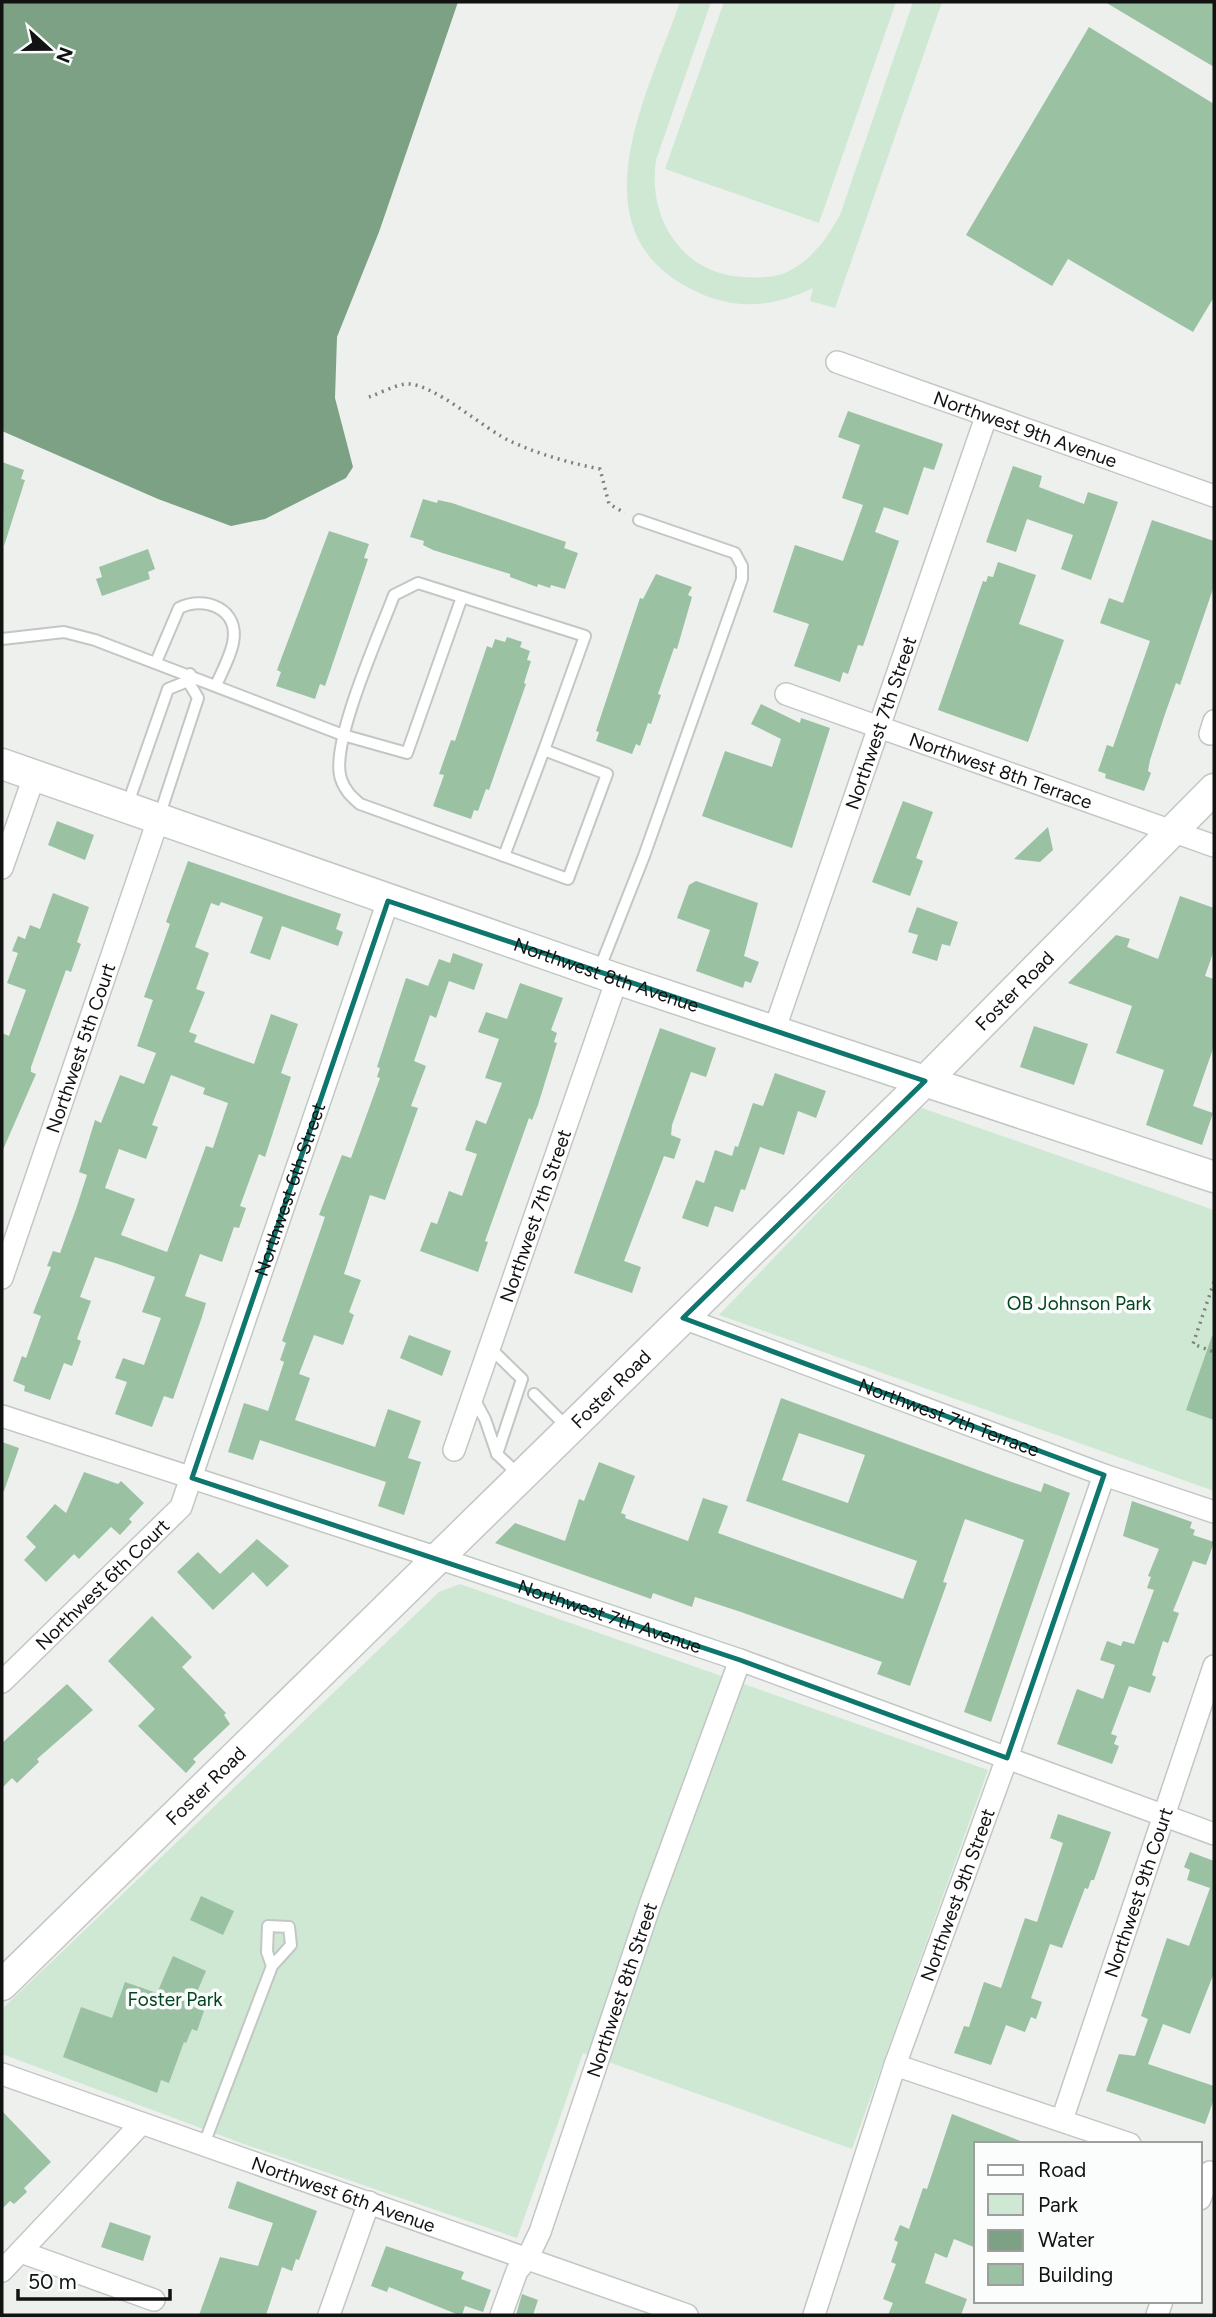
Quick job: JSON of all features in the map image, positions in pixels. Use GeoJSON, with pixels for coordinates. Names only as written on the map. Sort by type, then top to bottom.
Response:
{"type":"FeatureCollection","features":[{"type":"Feature","properties":{"kind":"street","name":"Northwest 9th Avenue"},"geometry":{"type":"LineString","coordinates":[[837,362],[1214,496]]}},
{"type":"Feature","properties":{"kind":"street","name":"Northwest 7th Street"},"geometry":{"type":"LineString","coordinates":[[774,1031],[986,417]]}},
{"type":"Feature","properties":{"kind":"street","name":"Northwest 8th Terrace"},"geometry":{"type":"LineString","coordinates":[[786,694],[880,725],[1214,846]]}},
{"type":"Feature","properties":{"kind":"street","name":"Northwest 8th Avenue"},"geometry":{"type":"LineString","coordinates":[[2,764],[608,976],[1214,1177]]}},
{"type":"Feature","properties":{"kind":"street"},"geometry":{"type":"LineString","coordinates":[[2,868],[35,774]]}},
{"type":"Feature","properties":{"kind":"street","name":"Foster Road"},"geometry":{"type":"LineString","coordinates":[[2,1984],[925,1081],[1214,789]]}},
{"type":"Feature","properties":{"kind":"street","name":"Northwest 5th Court"},"geometry":{"type":"LineString","coordinates":[[2,1278],[159,817]]}},
{"type":"Feature","properties":{"kind":"street","name":"Northwest 6th Street"},"geometry":{"type":"LineString","coordinates":[[192,1478],[388,901]]}},
{"type":"Feature","properties":{"kind":"street","name":"Northwest 7th Street"},"geometry":{"type":"LineString","coordinates":[[454,1450],[608,976]]}},
{"type":"Feature","properties":{"kind":"street","name":"Northwest 7th Terrace"},"geometry":{"type":"LineString","coordinates":[[683,1318],[1104,1475],[1214,1512]]}},
{"type":"Feature","properties":{"kind":"street","name":"Northwest 7th Avenue"},"geometry":{"type":"LineString","coordinates":[[2,1416],[740,1660],[1214,1834]]}},
{"type":"Feature","properties":{"kind":"street","name":"Northwest 9th Street"},"geometry":{"type":"LineString","coordinates":[[814,2315],[895,2065],[1007,1758],[1104,1475]]}},
{"type":"Feature","properties":{"kind":"street","name":"Northwest 6th Court"},"geometry":{"type":"LineString","coordinates":[[2,1682],[181,1507],[192,1478]]}},
{"type":"Feature","properties":{"kind":"street","name":"Northwest 8th Street"},"geometry":{"type":"LineString","coordinates":[[501,2315],[517,2271],[527,2259],[540,2232],[651,1902],[740,1660]]}},
{"type":"Feature","properties":{"kind":"street","name":"Northwest 9th Court"},"geometry":{"type":"LineString","coordinates":[[1062,2120],[1214,1667]]}},
{"type":"Feature","properties":{"kind":"street"},"geometry":{"type":"LineString","coordinates":[[895,2065],[1124,2142]]}},
{"type":"Feature","properties":{"kind":"street","name":"Northwest 6th Avenue"},"geometry":{"type":"LineString","coordinates":[[2,2074],[687,2315]]}},
{"type":"Feature","properties":{"kind":"street"},"geometry":{"type":"LineString","coordinates":[[2,2271],[141,2124]]}},
{"type":"Feature","properties":{"kind":"street"},"geometry":{"type":"LineString","coordinates":[[1202,2192],[1208,2171]]}},
{"type":"Feature","properties":{"kind":"street"},"geometry":{"type":"LineString","coordinates":[[329,2315],[369,2202]]}},
{"type":"Feature","properties":{"kind":"street"},"geometry":{"type":"LineString","coordinates":[[21,2252],[154,2300]]}},
{"type":"Feature","properties":{"kind":"lane"},"geometry":{"type":"LineString","coordinates":[[608,976],[645,856],[742,579],[742,566],[735,554],[639,520]]}},
{"type":"Feature","properties":{"kind":"lane"},"geometry":{"type":"LineString","coordinates":[[504,856],[585,636],[418,583],[394,595],[343,734],[340,778],[348,794],[360,804],[504,856],[568,879],[607,774],[544,750]]}},
{"type":"Feature","properties":{"kind":"lane"},"geometry":{"type":"LineString","coordinates":[[2,639],[64,632],[156,662],[189,677],[343,734],[407,753],[462,597]]}},
{"type":"Feature","properties":{"kind":"lane"},"geometry":{"type":"LineString","coordinates":[[156,662],[179,608],[190,602],[205,602],[221,608],[232,621],[233,642],[216,685]]}},
{"type":"Feature","properties":{"kind":"lane"},"geometry":{"type":"LineString","coordinates":[[127,806],[168,689],[189,677]]}},
{"type":"Feature","properties":{"kind":"lane"},"geometry":{"type":"LineString","coordinates":[[159,817],[198,698],[189,677]]}},
{"type":"Feature","properties":{"kind":"lane"},"geometry":{"type":"LineString","coordinates":[[489,1347],[522,1380],[497,1454]]}},
{"type":"Feature","properties":{"kind":"lane"},"geometry":{"type":"LineString","coordinates":[[534,1394],[569,1429]]}},
{"type":"Feature","properties":{"kind":"lane"},"geometry":{"type":"LineString","coordinates":[[472,1396],[485,1419],[497,1454],[521,1477]]}},
{"type":"Feature","properties":{"kind":"lane"},"geometry":{"type":"LineString","coordinates":[[204,2144],[272,1966]]}},
{"type":"Feature","properties":{"kind":"path"},"geometry":{"type":"LineString","coordinates":[[369,397],[407,384],[448,399],[511,442],[566,462],[600,469],[609,504],[639,520]]}},
{"type":"Feature","properties":{"kind":"path"},"geometry":{"type":"LineString","coordinates":[[1214,1282],[1193,1344],[1214,1352]]}},
{"type":"Feature","properties":{"kind":"highlighted area"},"geometry":{"type":"Polygon","coordinates":[[[388,901],[925,1081],[683,1318],[1104,1475],[1007,1758],[740,1660],[192,1478],[388,901]]]}},
{"type":"Feature","properties":{"kind":"green space"},"geometry":{"type":"Polygon","coordinates":[[[680,2],[711,2],[656,160],[657,202],[663,222],[686,254],[702,266],[721,273],[755,277],[774,276],[791,270],[813,253],[830,231],[840,215],[913,2],[942,2],[835,308],[810,301],[813,288],[769,303],[740,304],[710,297],[695,291],[657,265],[636,234],[627,198],[629,159],[638,118],[680,2]]]}},
{"type":"Feature","properties":{"kind":"green space"},"geometry":{"type":"Polygon","coordinates":[[[724,2],[896,2],[819,223],[665,169],[724,2]]]}},
{"type":"Feature","properties":{"kind":"green space","name":"OB Johnson Park"},"geometry":{"type":"Polygon","coordinates":[[[919,1107],[1214,1210],[1214,1491],[719,1315],[919,1107]]]}},
{"type":"Feature","properties":{"kind":"green space","name":"Foster Park"},"geometry":{"type":"Polygon","coordinates":[[[460,1584],[988,1770],[852,2149],[583,2053],[517,2238],[241,2143],[2,2054],[2,2009],[439,1592],[460,1584]]]}},
{"type":"Feature","properties":{"kind":"water"},"geometry":{"type":"Polygon","coordinates":[[[2,2],[458,2],[379,232],[337,337],[335,398],[353,467],[346,478],[265,519],[231,526],[158,499],[2,431],[2,2]]]}},
{"type":"Feature","properties":{"kind":"building"},"geometry":{"type":"Polygon","coordinates":[[[1105,2],[1214,2],[1214,67],[1105,2]]]}},
{"type":"Feature","properties":{"kind":"building"},"geometry":{"type":"Polygon","coordinates":[[[1089,27],[1214,104],[1214,297],[1193,332],[1068,259],[1052,286],[966,235],[1089,27]]]}},
{"type":"Feature","properties":{"kind":"building"},"geometry":{"type":"Polygon","coordinates":[[[848,411],[943,444],[934,470],[924,467],[908,515],[884,507],[875,532],[899,541],[863,646],[858,645],[848,674],[843,672],[840,682],[794,666],[809,624],[773,612],[795,545],[843,561],[863,505],[842,498],[860,445],[838,437],[848,411]]]}},
{"type":"Feature","properties":{"kind":"building"},"geometry":{"type":"Polygon","coordinates":[[[2,462],[24,470],[21,479],[25,480],[4,546],[2,462]]]}},
{"type":"Feature","properties":{"kind":"building"},"geometry":{"type":"Polygon","coordinates":[[[1013,466],[1042,476],[1039,487],[1084,504],[1088,492],[1118,502],[1091,580],[1061,569],[1073,535],[1027,519],[1016,552],[986,542],[1013,466]]]}},
{"type":"Feature","properties":{"kind":"building"},"geometry":{"type":"Polygon","coordinates":[[[423,499],[452,503],[566,542],[564,548],[578,553],[565,589],[538,584],[537,587],[510,577],[510,574],[433,550],[423,545],[424,541],[410,537],[423,499]]]}},
{"type":"Feature","properties":{"kind":"building"},"geometry":{"type":"Polygon","coordinates":[[[1152,520],[1214,541],[1214,586],[1180,685],[1176,683],[1165,714],[1150,760],[1148,771],[1151,773],[1144,791],[1105,778],[1106,774],[1098,771],[1107,745],[1113,747],[1150,641],[1100,623],[1109,598],[1123,603],[1152,520]]]}},
{"type":"Feature","properties":{"kind":"building"},"geometry":{"type":"Polygon","coordinates":[[[329,531],[369,544],[364,558],[368,559],[325,686],[320,684],[315,699],[276,686],[281,672],[277,670],[329,531]]]}},
{"type":"Feature","properties":{"kind":"building"},"geometry":{"type":"Polygon","coordinates":[[[148,549],[155,569],[148,572],[150,579],[102,596],[96,579],[102,577],[99,567],[148,549]]]}},
{"type":"Feature","properties":{"kind":"building"},"geometry":{"type":"Polygon","coordinates":[[[998,562],[1036,575],[1019,624],[1064,640],[1028,742],[938,710],[983,581],[986,582],[988,576],[993,577],[998,562]]]}},
{"type":"Feature","properties":{"kind":"building"},"geometry":{"type":"Polygon","coordinates":[[[656,574],[692,587],[688,595],[692,597],[677,649],[674,648],[658,694],[661,695],[651,724],[648,723],[640,746],[636,744],[632,754],[596,741],[599,732],[596,731],[640,598],[643,599],[656,574]]]}},
{"type":"Feature","properties":{"kind":"building"},"geometry":{"type":"Polygon","coordinates":[[[507,637],[522,642],[520,647],[530,651],[527,660],[531,661],[524,683],[526,684],[489,790],[486,789],[478,811],[474,810],[471,819],[433,806],[444,775],[439,774],[451,740],[455,741],[487,646],[492,648],[495,639],[505,642],[507,637]]]}},
{"type":"Feature","properties":{"kind":"building"},"geometry":{"type":"Polygon","coordinates":[[[761,704],[800,723],[801,718],[830,728],[792,848],[702,816],[725,751],[772,767],[781,739],[751,724],[761,704]]]}},
{"type":"Feature","properties":{"kind":"building"},"geometry":{"type":"Polygon","coordinates":[[[903,801],[933,812],[916,858],[923,861],[910,896],[872,882],[903,801]]]}},
{"type":"Feature","properties":{"kind":"building"},"geometry":{"type":"Polygon","coordinates":[[[57,821],[94,835],[85,860],[48,845],[57,821]]]}},
{"type":"Feature","properties":{"kind":"building"},"geometry":{"type":"Polygon","coordinates":[[[1048,827],[1053,850],[1040,862],[1014,859],[1048,827]]]}},
{"type":"Feature","properties":{"kind":"building"},"geometry":{"type":"Polygon","coordinates":[[[188,861],[341,914],[336,929],[343,932],[338,946],[282,926],[270,960],[250,953],[263,917],[221,902],[219,906],[211,903],[195,947],[209,953],[196,989],[205,992],[189,1032],[197,1035],[194,1042],[254,1064],[271,1014],[298,1024],[281,1073],[291,1077],[265,1157],[259,1154],[240,1206],[246,1208],[239,1228],[234,1227],[222,1262],[200,1254],[185,1296],[206,1303],[173,1399],[164,1396],[152,1427],[115,1414],[127,1382],[115,1378],[123,1358],[144,1365],[161,1318],[142,1312],[155,1277],[115,1263],[95,1257],[80,1297],[91,1301],[77,1339],[81,1341],[72,1366],[64,1363],[50,1400],[24,1391],[25,1386],[13,1381],[22,1356],[26,1358],[41,1316],[33,1313],[51,1267],[47,1266],[53,1251],[60,1253],[87,1175],[79,1172],[95,1120],[101,1123],[120,1075],[144,1084],[156,1053],[137,1046],[153,1000],[144,997],[170,924],[166,922],[188,861]],[[171,1075],[152,1125],[158,1127],[146,1159],[119,1149],[105,1188],[135,1199],[121,1235],[167,1252],[206,1146],[213,1148],[228,1103],[203,1094],[205,1088],[171,1075]]]}},
{"type":"Feature","properties":{"kind":"building"},"geometry":{"type":"Polygon","coordinates":[[[696,881],[758,903],[744,956],[759,962],[751,983],[745,981],[743,988],[696,971],[710,930],[677,918],[689,885],[696,881]]]}},
{"type":"Feature","properties":{"kind":"building"},"geometry":{"type":"Polygon","coordinates":[[[53,893],[89,907],[77,942],[81,944],[71,972],[66,970],[31,1067],[31,1072],[36,1074],[2,1152],[2,1033],[9,1036],[26,990],[7,983],[18,953],[12,951],[18,936],[25,939],[30,925],[40,929],[53,893]]]}},
{"type":"Feature","properties":{"kind":"building"},"geometry":{"type":"Polygon","coordinates":[[[1180,896],[1214,908],[1214,950],[1205,976],[1214,979],[1214,1046],[1193,1106],[1213,1113],[1202,1145],[1146,1125],[1164,1070],[1116,1053],[1132,1006],[1068,983],[1116,935],[1130,939],[1127,947],[1158,959],[1180,896]]]}},
{"type":"Feature","properties":{"kind":"building"},"geometry":{"type":"Polygon","coordinates":[[[917,907],[958,922],[950,946],[942,944],[937,961],[912,953],[918,935],[908,932],[917,907]]]}},
{"type":"Feature","properties":{"kind":"building"},"geometry":{"type":"Polygon","coordinates":[[[453,953],[483,964],[474,990],[449,981],[436,1018],[430,1015],[414,1061],[426,1066],[411,1106],[418,1108],[385,1200],[370,1195],[344,1274],[361,1280],[349,1312],[354,1315],[343,1345],[314,1335],[299,1374],[310,1378],[295,1420],[375,1447],[388,1409],[421,1421],[408,1458],[421,1462],[404,1515],[378,1506],[386,1482],[260,1440],[253,1460],[228,1452],[244,1403],[268,1411],[284,1362],[280,1360],[286,1343],[282,1341],[325,1217],[319,1215],[342,1155],[351,1158],[380,1078],[377,1077],[380,1068],[377,1067],[406,978],[428,986],[439,959],[450,963],[453,953]]]}},
{"type":"Feature","properties":{"kind":"building"},"geometry":{"type":"Polygon","coordinates":[[[520,983],[563,998],[551,1030],[557,1033],[554,1042],[557,1043],[538,1105],[532,1120],[529,1118],[485,1241],[488,1242],[478,1272],[420,1251],[431,1222],[437,1224],[449,1191],[462,1196],[477,1154],[465,1150],[476,1120],[486,1124],[502,1083],[485,1078],[499,1039],[478,1032],[486,1012],[507,1019],[520,983]]]}},
{"type":"Feature","properties":{"kind":"building"},"geometry":{"type":"Polygon","coordinates":[[[1034,1026],[1088,1044],[1074,1085],[1020,1067],[1034,1026]]]}},
{"type":"Feature","properties":{"kind":"building"},"geometry":{"type":"Polygon","coordinates":[[[660,1028],[716,1048],[706,1077],[691,1072],[672,1125],[671,1135],[681,1139],[674,1159],[664,1156],[624,1261],[641,1267],[632,1293],[574,1273],[660,1028]]]}},
{"type":"Feature","properties":{"kind":"building"},"geometry":{"type":"Polygon","coordinates":[[[775,1073],[826,1091],[816,1118],[798,1111],[784,1155],[760,1147],[745,1190],[741,1189],[733,1212],[715,1206],[708,1227],[682,1218],[696,1180],[704,1183],[715,1150],[732,1156],[735,1146],[738,1147],[753,1103],[763,1106],[775,1073]]]}},
{"type":"Feature","properties":{"kind":"building"},"geometry":{"type":"Polygon","coordinates":[[[409,1335],[451,1351],[442,1376],[400,1358],[409,1335]]]}},
{"type":"Feature","properties":{"kind":"building"},"geometry":{"type":"Polygon","coordinates":[[[1214,1336],[1214,1420],[1186,1410],[1214,1336]]]}},
{"type":"Feature","properties":{"kind":"building"},"geometry":{"type":"Polygon","coordinates":[[[781,1398],[1041,1492],[1044,1483],[1070,1493],[991,1722],[964,1712],[1024,1540],[965,1519],[943,1582],[947,1583],[910,1686],[877,1674],[882,1662],[741,1612],[695,1597],[692,1607],[653,1593],[651,1599],[495,1543],[515,1523],[565,1541],[579,1499],[584,1501],[599,1462],[635,1476],[621,1513],[626,1515],[625,1518],[688,1541],[703,1498],[728,1506],[718,1533],[903,1599],[917,1561],[746,1501],[781,1398]],[[799,1433],[782,1480],[848,1503],[865,1455],[799,1433]]]}},
{"type":"Feature","properties":{"kind":"building"},"geometry":{"type":"Polygon","coordinates":[[[2,1442],[19,1448],[4,1491],[2,1491],[2,1442]]]}},
{"type":"Feature","properties":{"kind":"building"},"geometry":{"type":"Polygon","coordinates":[[[84,1472],[118,1484],[121,1481],[144,1503],[129,1519],[132,1522],[120,1535],[111,1527],[79,1559],[74,1554],[46,1582],[24,1560],[36,1547],[26,1537],[55,1504],[66,1513],[84,1472]]]}},
{"type":"Feature","properties":{"kind":"building"},"geometry":{"type":"Polygon","coordinates":[[[1132,1501],[1192,1522],[1190,1528],[1195,1530],[1193,1535],[1214,1542],[1206,1565],[1193,1561],[1173,1611],[1179,1613],[1168,1643],[1163,1641],[1152,1675],[1156,1677],[1150,1693],[1129,1686],[1111,1734],[1117,1736],[1114,1744],[1119,1746],[1112,1764],[1057,1744],[1077,1689],[1103,1699],[1115,1665],[1100,1660],[1107,1641],[1121,1646],[1123,1641],[1134,1644],[1154,1590],[1147,1588],[1151,1577],[1148,1576],[1159,1549],[1123,1536],[1132,1501]]]}},
{"type":"Feature","properties":{"kind":"building"},"geometry":{"type":"Polygon","coordinates":[[[257,1539],[289,1566],[267,1587],[253,1572],[213,1610],[177,1572],[198,1552],[220,1574],[257,1539]]]}},
{"type":"Feature","properties":{"kind":"building"},"geometry":{"type":"Polygon","coordinates":[[[152,1616],[192,1657],[182,1667],[226,1713],[224,1715],[230,1724],[193,1759],[196,1762],[186,1773],[138,1726],[155,1709],[108,1661],[152,1616]]]}},
{"type":"Feature","properties":{"kind":"building"},"geometry":{"type":"Polygon","coordinates":[[[67,1684],[93,1710],[37,1759],[39,1762],[17,1783],[12,1778],[2,1788],[2,1743],[67,1684]]]}},
{"type":"Feature","properties":{"kind":"building"},"geometry":{"type":"Polygon","coordinates":[[[1058,1814],[1111,1832],[1094,1880],[1091,1880],[1088,1889],[1085,1888],[1062,1948],[1050,1944],[1031,1998],[1042,2002],[1036,2019],[1031,2017],[1025,2032],[1006,2025],[991,2065],[954,2053],[964,2026],[969,2027],[984,1982],[1001,1988],[1025,1918],[1037,1922],[1063,1843],[1050,1838],[1058,1814]]]}},
{"type":"Feature","properties":{"kind":"building"},"geometry":{"type":"Polygon","coordinates":[[[1190,1852],[1214,1861],[1214,1973],[1190,2034],[1163,2024],[1148,2064],[1214,2086],[1214,2099],[1205,2124],[1106,2091],[1119,2054],[1135,2056],[1148,2019],[1141,2016],[1167,1938],[1189,1946],[1210,1888],[1187,1880],[1190,1870],[1184,1867],[1190,1852]]]}},
{"type":"Feature","properties":{"kind":"building"},"geometry":{"type":"Polygon","coordinates":[[[201,1896],[234,1911],[223,1935],[190,1920],[201,1896]]]}},
{"type":"Feature","properties":{"kind":"building"},"geometry":{"type":"Polygon","coordinates":[[[173,1956],[206,1971],[191,2006],[204,2011],[197,2031],[192,2029],[186,2043],[184,2042],[169,2083],[161,2080],[157,2093],[63,2057],[81,2007],[112,2018],[125,1982],[157,1993],[173,1956]]]}},
{"type":"Feature","properties":{"kind":"building"},"geometry":{"type":"Polygon","coordinates":[[[2,2111],[51,2162],[24,2188],[27,2192],[14,2204],[10,2201],[2,2209],[2,2111]]]}},
{"type":"Feature","properties":{"kind":"building"},"geometry":{"type":"Polygon","coordinates":[[[952,2114],[1023,2142],[974,2142],[974,2247],[954,2239],[947,2258],[935,2253],[925,2283],[967,2299],[961,2315],[888,2315],[893,2303],[883,2299],[896,2264],[891,2262],[898,2242],[894,2240],[900,2225],[909,2229],[923,2188],[927,2189],[952,2114]]]}},
{"type":"Feature","properties":{"kind":"building"},"geometry":{"type":"Polygon","coordinates":[[[237,2181],[317,2211],[299,2260],[296,2259],[292,2271],[282,2267],[266,2315],[199,2315],[220,2257],[258,2266],[273,2223],[228,2208],[237,2181]]]}},
{"type":"Feature","properties":{"kind":"building"},"geometry":{"type":"Polygon","coordinates":[[[110,2222],[151,2236],[143,2261],[101,2247],[110,2222]]]}},
{"type":"Feature","properties":{"kind":"building"},"geometry":{"type":"Polygon","coordinates":[[[386,2246],[464,2272],[461,2279],[491,2290],[483,2312],[465,2306],[462,2315],[459,2315],[389,2287],[387,2292],[371,2286],[386,2246]]]}},
{"type":"Feature","properties":{"kind":"building"},"geometry":{"type":"Polygon","coordinates":[[[522,2294],[538,2300],[533,2315],[516,2315],[522,2294]]]}}]}
